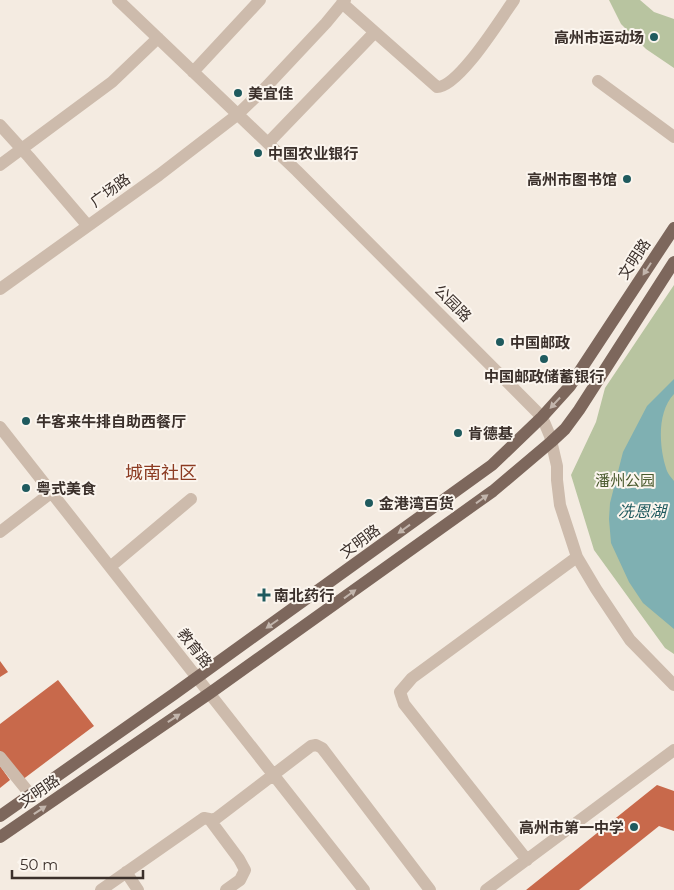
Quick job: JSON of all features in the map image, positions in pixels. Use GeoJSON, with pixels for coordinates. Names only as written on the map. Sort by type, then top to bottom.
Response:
{"type":"FeatureCollection","features":[{"type":"Feature","properties":{"kind":"main road","name":"文明路"},"geometry":{"type":"LineString","coordinates":[[0,816],[492,465],[542,417],[578,376],[674,228]]}},
{"type":"Feature","properties":{"kind":"main road","name":"文明路"},"geometry":{"type":"LineString","coordinates":[[0,838],[210,694],[493,491],[551,442],[565,429],[579,410],[674,262]]}},
{"type":"Feature","properties":{"kind":"street","name":"公园路"},"geometry":{"type":"LineString","coordinates":[[118,0],[268,144],[542,417],[557,466],[556,480],[560,504],[577,556],[596,589],[630,640],[674,685]]}},
{"type":"Feature","properties":{"kind":"street"},"geometry":{"type":"LineString","coordinates":[[193,72],[260,0]]}},
{"type":"Feature","properties":{"kind":"street"},"geometry":{"type":"LineString","coordinates":[[340,3],[437,87],[440,87],[452,80],[468,62],[489,37],[514,0]]}},
{"type":"Feature","properties":{"kind":"street","name":"广场路"},"geometry":{"type":"LineString","coordinates":[[0,289],[159,175],[237,115],[326,24],[340,3]]}},
{"type":"Feature","properties":{"kind":"street"},"geometry":{"type":"LineString","coordinates":[[268,144],[375,32]]}},
{"type":"Feature","properties":{"kind":"street"},"geometry":{"type":"LineString","coordinates":[[0,165],[112,82],[158,38]]}},
{"type":"Feature","properties":{"kind":"street"},"geometry":{"type":"LineString","coordinates":[[598,81],[674,137]]}},
{"type":"Feature","properties":{"kind":"street"},"geometry":{"type":"LineString","coordinates":[[0,125],[88,226]]}},
{"type":"Feature","properties":{"kind":"street","name":"教育路"},"geometry":{"type":"LineString","coordinates":[[0,427],[364,890]]}},
{"type":"Feature","properties":{"kind":"street"},"geometry":{"type":"LineString","coordinates":[[0,532],[52,492]]}},
{"type":"Feature","properties":{"kind":"street"},"geometry":{"type":"LineString","coordinates":[[110,567],[191,499]]}},
{"type":"Feature","properties":{"kind":"street"},"geometry":{"type":"LineString","coordinates":[[526,860],[404,704],[400,692],[412,678],[577,556]]}},
{"type":"Feature","properties":{"kind":"street"},"geometry":{"type":"LineString","coordinates":[[101,890],[204,818],[214,820],[311,746],[319,745],[430,890]]}},
{"type":"Feature","properties":{"kind":"street"},"geometry":{"type":"LineString","coordinates":[[486,890],[674,750]]}},
{"type":"Feature","properties":{"kind":"street"},"geometry":{"type":"LineString","coordinates":[[0,757],[30,794]]}},
{"type":"Feature","properties":{"kind":"street"},"geometry":{"type":"LineString","coordinates":[[210,820],[244,870],[240,880],[226,890]]}},
{"type":"Feature","properties":{"kind":"street"},"geometry":{"type":"LineString","coordinates":[[126,872],[138,890]]}},
{"type":"Feature","properties":{"kind":"green space","name":"高州市运动场"},"geometry":{"type":"Polygon","coordinates":[[[609,0],[640,0],[654,12],[674,19],[674,68],[646,49],[621,24],[609,0]]]}},
{"type":"Feature","properties":{"kind":"green space","name":"潘州公园"},"geometry":{"type":"Polygon","coordinates":[[[674,285],[674,654],[665,648],[594,550],[571,475],[596,422],[605,388],[674,285]]]}},
{"type":"Feature","properties":{"kind":"water","name":"冼恩湖"},"geometry":{"type":"Polygon","coordinates":[[[674,379],[674,394],[668,401],[662,420],[661,440],[667,470],[674,481],[674,629],[643,603],[629,582],[611,543],[609,519],[610,503],[623,452],[647,406],[674,379]]]}},
{"type":"Feature","properties":{"kind":"building"},"geometry":{"type":"Polygon","coordinates":[[[0,661],[8,672],[0,677],[0,661]]]}},
{"type":"Feature","properties":{"kind":"building"},"geometry":{"type":"Polygon","coordinates":[[[58,680],[94,726],[22,780],[0,752],[0,724],[58,680]]]}},
{"type":"Feature","properties":{"kind":"building"},"geometry":{"type":"Polygon","coordinates":[[[0,766],[10,780],[0,788],[0,766]]]}},
{"type":"Feature","properties":{"kind":"building"},"geometry":{"type":"Polygon","coordinates":[[[657,785],[674,791],[674,831],[659,826],[579,890],[526,890],[657,785]]]}},
{"type":"Feature","properties":{"kind":"place","name":"高州市运动场"},"geometry":{"type":"Point","coordinates":[654,37]}},
{"type":"Feature","properties":{"kind":"place","name":"美宜佳"},"geometry":{"type":"Point","coordinates":[238,93]}},
{"type":"Feature","properties":{"kind":"place","name":"中国农业银行"},"geometry":{"type":"Point","coordinates":[258,153]}},
{"type":"Feature","properties":{"kind":"place","name":"高州市图书馆"},"geometry":{"type":"Point","coordinates":[627,179]}},
{"type":"Feature","properties":{"kind":"place","name":"中国邮政"},"geometry":{"type":"Point","coordinates":[500,342]}},
{"type":"Feature","properties":{"kind":"place","name":"中国邮政储蓄银行"},"geometry":{"type":"Point","coordinates":[544,359]}},
{"type":"Feature","properties":{"kind":"place","name":"牛客来牛排自助西餐厅"},"geometry":{"type":"Point","coordinates":[26,421]}},
{"type":"Feature","properties":{"kind":"place","name":"肯德基"},"geometry":{"type":"Point","coordinates":[458,433]}},
{"type":"Feature","properties":{"kind":"place","name":"粤式美食"},"geometry":{"type":"Point","coordinates":[26,488]}},
{"type":"Feature","properties":{"kind":"place","name":"金港湾百货"},"geometry":{"type":"Point","coordinates":[369,503]}},
{"type":"Feature","properties":{"kind":"place","name":"南北药行"},"geometry":{"type":"Point","coordinates":[264,595]}},
{"type":"Feature","properties":{"kind":"place","name":"高州市第一中学"},"geometry":{"type":"Point","coordinates":[634,827]}},
{"type":"Feature","properties":{"kind":"district","name":"城南社区"},"geometry":{"type":"Point","coordinates":[161,473]}}]}
